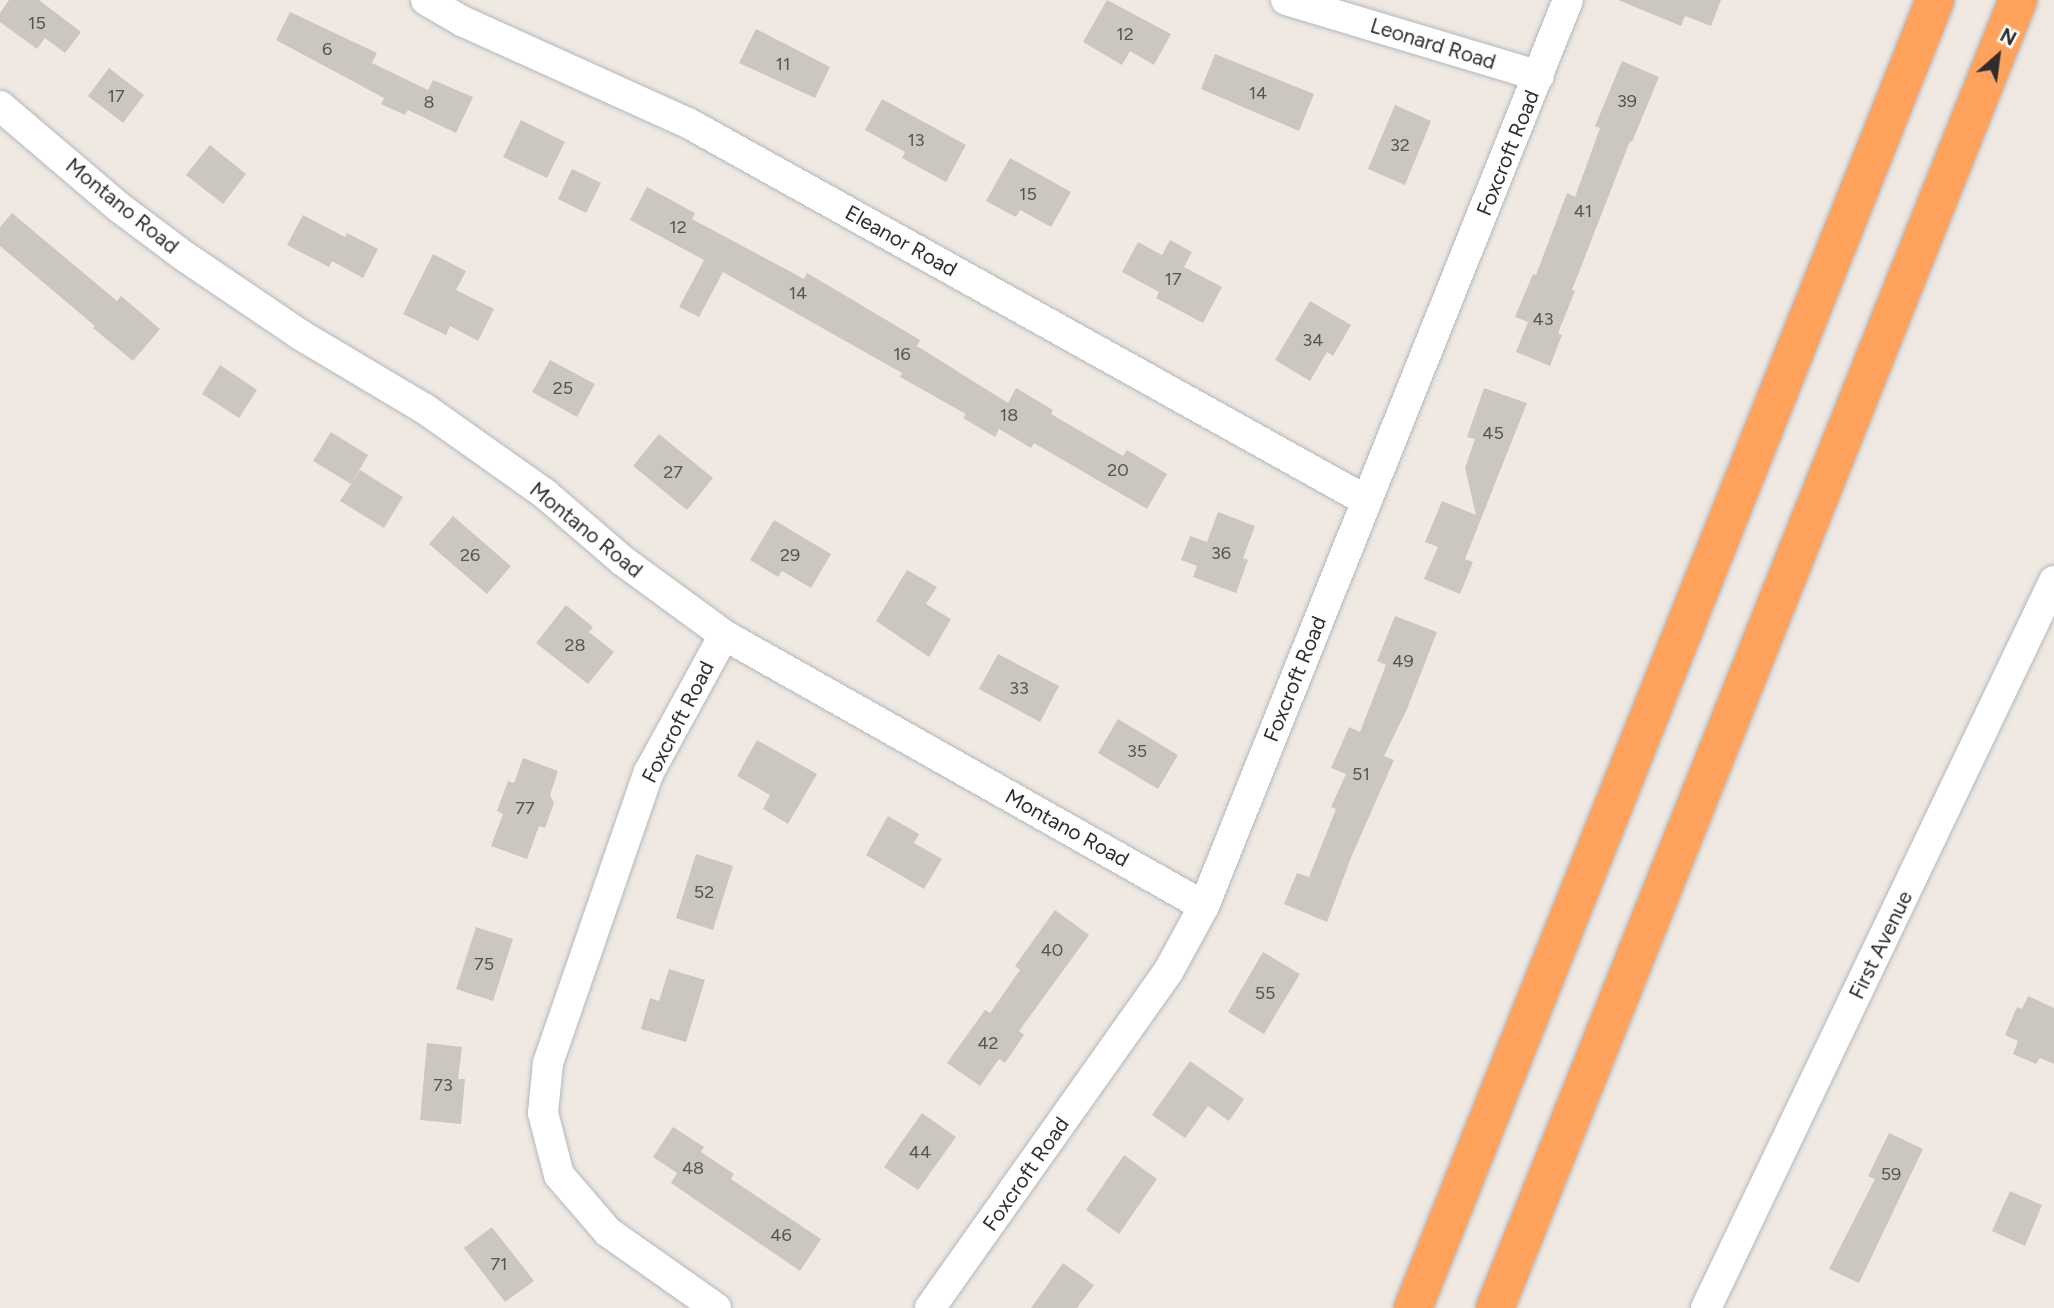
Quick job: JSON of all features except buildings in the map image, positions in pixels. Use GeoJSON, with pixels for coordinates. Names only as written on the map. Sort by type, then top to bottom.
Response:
{"type":"FeatureCollection","features":[{"type":"Feature","properties":{"kind":"highway"},"geometry":{"type":"LineString","coordinates":[[1413,1308],[1935,0]]}},
{"type":"Feature","properties":{"kind":"highway"},"geometry":{"type":"LineString","coordinates":[[1495,1308],[2018,0]]}},
{"type":"Feature","properties":{"kind":"street","name":"Eleanor Road"},"geometry":{"type":"LineString","coordinates":[[426,0],[462,21],[688,123],[1367,501]]}},
{"type":"Feature","properties":{"kind":"street","name":"Leonard Road"},"geometry":{"type":"LineString","coordinates":[[1286,0],[1539,76]]}},
{"type":"Feature","properties":{"kind":"street","name":"Foxcroft Road"},"geometry":{"type":"LineString","coordinates":[[930,1308],[1168,972],[1204,906],[1569,0]]}},
{"type":"Feature","properties":{"kind":"street","name":"Montano Road"},"geometry":{"type":"LineString","coordinates":[[0,106],[120,208],[173,248],[299,334],[436,417],[545,494],[623,561],[724,635],[1204,906]]}},
{"type":"Feature","properties":{"kind":"street","name":"First Avenue"},"geometry":{"type":"LineString","coordinates":[[1706,1308],[2043,635],[2054,581]]}},
{"type":"Feature","properties":{"kind":"street","name":"Foxcroft Road"},"geometry":{"type":"LineString","coordinates":[[716,1308],[608,1232],[559,1175],[543,1113],[548,1063],[649,772],[724,635]]}}]}
